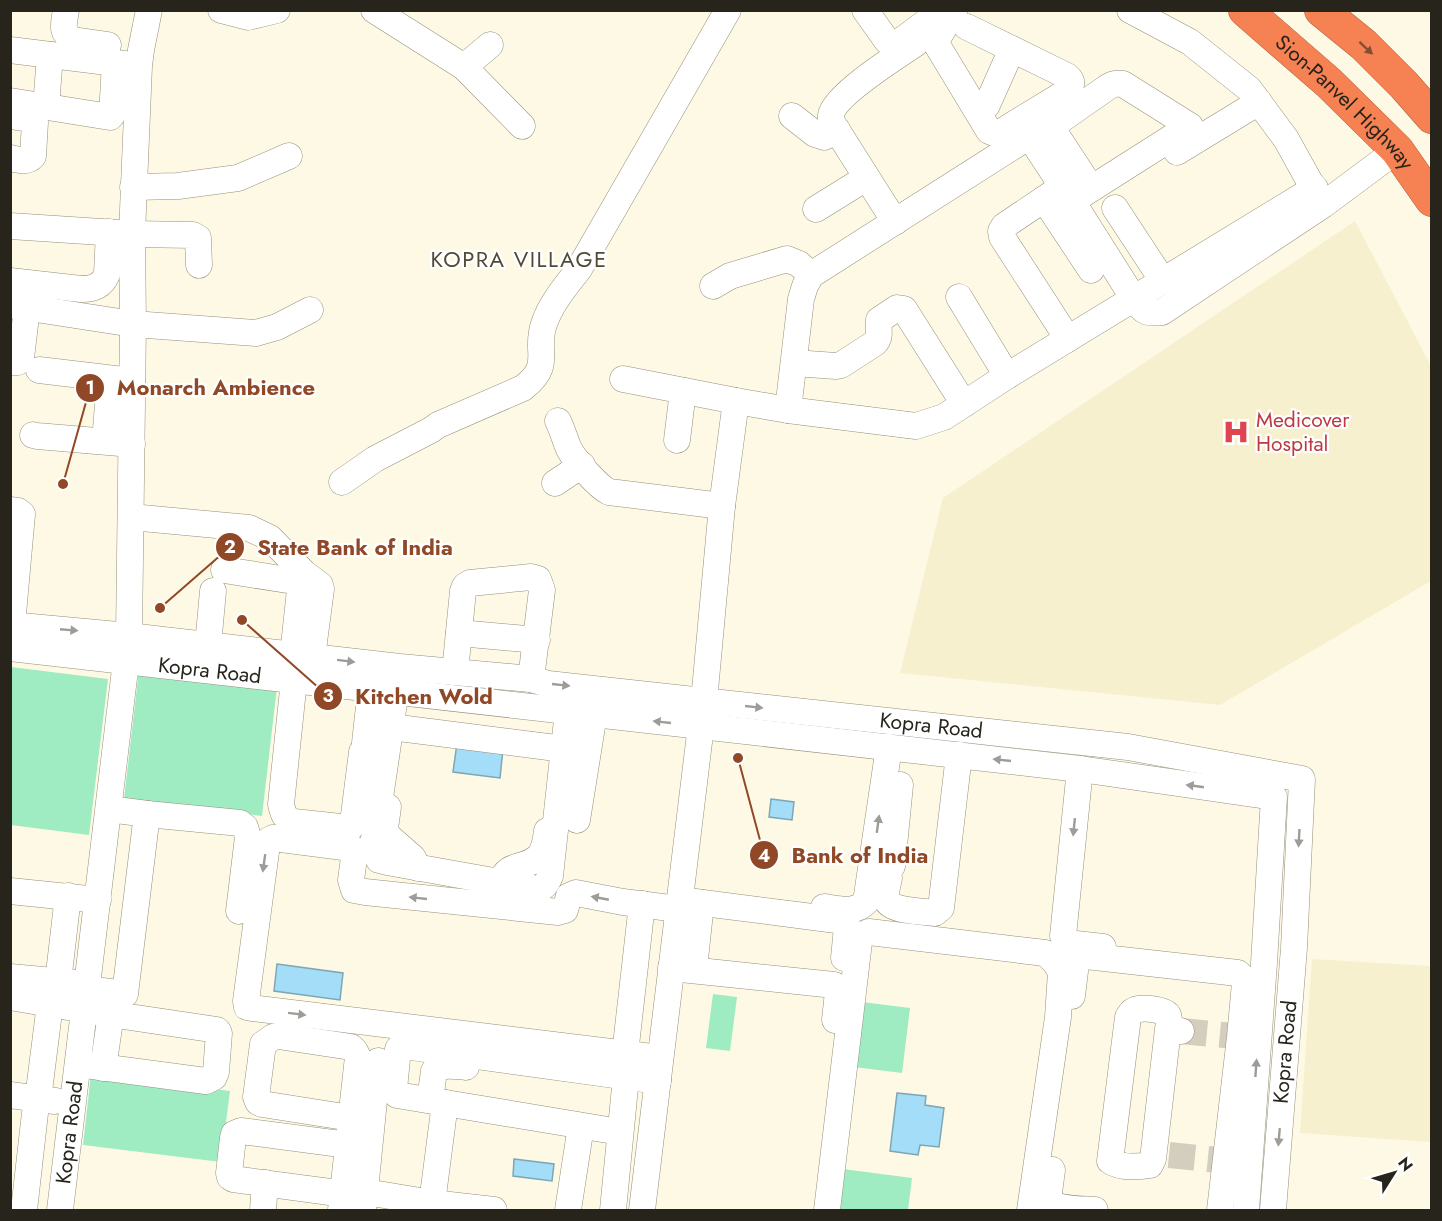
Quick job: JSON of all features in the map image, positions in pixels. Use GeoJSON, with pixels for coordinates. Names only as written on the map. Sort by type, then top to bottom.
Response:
{"type":"FeatureCollection","features":[{"type":"Feature","properties":{"kind":"highway"},"geometry":{"type":"LineString","coordinates":[[1322,10],[1364,45],[1404,85],[1431,117]]}},
{"type":"Feature","properties":{"kind":"highway","name":"Sion-Panvel Highway"},"geometry":{"type":"LineString","coordinates":[[1245,12],[1329,83],[1397,150],[1431,201]]}},
{"type":"Feature","properties":{"kind":"street"},"geometry":{"type":"LineString","coordinates":[[66,10],[65,33],[73,40],[129,57]]}},
{"type":"Feature","properties":{"kind":"street"},"geometry":{"type":"LineString","coordinates":[[10,281],[90,289],[100,285],[107,274],[133,187],[129,57],[132,10]]}},
{"type":"Feature","properties":{"kind":"street"},"geometry":{"type":"LineString","coordinates":[[10,101],[110,117],[129,57],[149,10]]}},
{"type":"Feature","properties":{"kind":"street"},"geometry":{"type":"LineString","coordinates":[[221,10],[248,18],[277,10]]}},
{"type":"Feature","properties":{"kind":"street"},"geometry":{"type":"LineString","coordinates":[[374,10],[464,67],[522,126]]}},
{"type":"Feature","properties":{"kind":"street"},"geometry":{"type":"LineString","coordinates":[[342,482],[375,459],[438,425],[523,388],[532,381],[541,363],[540,336],[556,299],[579,269],[728,10]]}},
{"type":"Feature","properties":{"kind":"street"},"geometry":{"type":"LineString","coordinates":[[865,10],[890,44],[912,40]]}},
{"type":"Feature","properties":{"kind":"street"},"geometry":{"type":"LineString","coordinates":[[1130,10],[1190,42],[1254,95],[1286,139],[1319,196]]}},
{"type":"Feature","properties":{"kind":"street"},"geometry":{"type":"LineString","coordinates":[[951,17],[936,41],[938,50],[989,130],[994,134],[1025,130],[1117,83],[1123,84],[1190,126]]}},
{"type":"Feature","properties":{"kind":"street"},"geometry":{"type":"LineString","coordinates":[[788,410],[801,299],[811,275],[895,222],[989,161],[1068,91],[1072,83],[1070,79],[951,17],[929,20],[912,40],[848,94],[831,112],[830,118],[895,222]]}},
{"type":"Feature","properties":{"kind":"street"},"geometry":{"type":"LineString","coordinates":[[912,40],[989,161]]}},
{"type":"Feature","properties":{"kind":"street"},"geometry":{"type":"LineString","coordinates":[[464,67],[490,45]]}},
{"type":"Feature","properties":{"kind":"street"},"geometry":{"type":"LineString","coordinates":[[1012,49],[983,100],[994,116],[1025,130],[1085,201],[1163,281]]}},
{"type":"Feature","properties":{"kind":"street"},"geometry":{"type":"LineString","coordinates":[[10,50],[50,55],[129,57]]}},
{"type":"Feature","properties":{"kind":"street"},"geometry":{"type":"LineString","coordinates":[[45,107],[50,55]]}},
{"type":"Feature","properties":{"kind":"street"},"geometry":{"type":"LineString","coordinates":[[1085,201],[1190,126],[1254,95]]}},
{"type":"Feature","properties":{"kind":"street"},"geometry":{"type":"LineString","coordinates":[[1068,339],[1002,237],[1001,231],[1004,226],[1085,201],[1254,95]]}},
{"type":"Feature","properties":{"kind":"street"},"geometry":{"type":"LineString","coordinates":[[10,116],[35,122],[33,156],[26,161],[10,158]]}},
{"type":"Feature","properties":{"kind":"street"},"geometry":{"type":"LineString","coordinates":[[792,116],[815,134],[824,137],[837,130]]}},
{"type":"Feature","properties":{"kind":"street"},"geometry":{"type":"LineString","coordinates":[[624,379],[788,410],[916,426],[944,417],[1163,281],[1319,196],[1397,150]]}},
{"type":"Feature","properties":{"kind":"street"},"geometry":{"type":"LineString","coordinates":[[133,187],[178,186],[238,178],[289,156]]}},
{"type":"Feature","properties":{"kind":"street"},"geometry":{"type":"LineString","coordinates":[[816,209],[866,178]]}},
{"type":"Feature","properties":{"kind":"street"},"geometry":{"type":"LineString","coordinates":[[1085,201],[1134,299],[1141,309],[1151,314],[1162,312],[1319,196]]}},
{"type":"Feature","properties":{"kind":"street"},"geometry":{"type":"LineString","coordinates":[[1085,201],[1091,270]]}},
{"type":"Feature","properties":{"kind":"street"},"geometry":{"type":"LineString","coordinates":[[10,226],[120,233],[193,234],[198,238],[199,265]]}},
{"type":"Feature","properties":{"kind":"street"},"geometry":{"type":"LineString","coordinates":[[120,233],[133,324],[132,444],[146,512],[128,648]]}},
{"type":"Feature","properties":{"kind":"street"},"geometry":{"type":"LineString","coordinates":[[713,286],[730,276],[787,260],[799,264],[811,275]]}},
{"type":"Feature","properties":{"kind":"street"},"geometry":{"type":"LineString","coordinates":[[959,297],[1007,376]]}},
{"type":"Feature","properties":{"kind":"street"},"geometry":{"type":"LineString","coordinates":[[10,362],[18,362],[21,357],[19,306],[133,324],[256,333],[277,327],[310,310]]}},
{"type":"Feature","properties":{"kind":"street"},"geometry":{"type":"LineString","coordinates":[[794,363],[841,365],[875,343],[879,335],[879,320],[900,308],[904,309],[964,404]]}},
{"type":"Feature","properties":{"kind":"street"},"geometry":{"type":"LineString","coordinates":[[39,370],[132,381]]}},
{"type":"Feature","properties":{"kind":"street"},"geometry":{"type":"LineString","coordinates":[[677,440],[683,391]]}},
{"type":"Feature","properties":{"kind":"street"},"geometry":{"type":"LineString","coordinates":[[105,441],[110,393]]}},
{"type":"Feature","properties":{"kind":"street"},"geometry":{"type":"LineString","coordinates":[[642,1210],[659,1070],[680,961],[722,506],[735,400]]}},
{"type":"Feature","properties":{"kind":"street"},"geometry":{"type":"LineString","coordinates":[[558,422],[571,452],[598,485],[609,492],[722,506]]}},
{"type":"Feature","properties":{"kind":"street"},"geometry":{"type":"LineString","coordinates":[[33,435],[132,444]]}},
{"type":"Feature","properties":{"kind":"street"},"geometry":{"type":"LineString","coordinates":[[555,483],[582,465]]}},
{"type":"Feature","properties":{"kind":"street"},"geometry":{"type":"LineString","coordinates":[[10,510],[22,514],[11,632]]}},
{"type":"Feature","properties":{"kind":"street"},"geometry":{"type":"LineString","coordinates":[[146,512],[193,528],[249,528],[270,538],[304,573],[320,585],[321,589],[302,656]]}},
{"type":"Feature","properties":{"kind":"street"},"geometry":{"type":"LineString","coordinates":[[455,672],[465,586],[470,583],[531,577],[538,579],[542,590],[531,679]]}},
{"type":"Feature","properties":{"kind":"street"},"geometry":{"type":"LineString","coordinates":[[208,645],[219,581],[294,581],[297,583],[300,590],[301,681],[281,804],[282,811],[288,820],[294,822],[350,828],[353,823],[364,748],[389,682]]}},
{"type":"Feature","properties":{"kind":"street","name":"Kopra Road"},"geometry":{"type":"LineString","coordinates":[[11,632],[128,648],[301,681],[389,682],[455,672],[531,679],[702,714],[897,748],[1080,769],[1240,780],[1302,779],[1294,948],[1273,1210]]}},
{"type":"Feature","properties":{"kind":"street"},"geometry":{"type":"LineString","coordinates":[[459,633],[537,640]]}},
{"type":"Feature","properties":{"kind":"street","name":"Kopra Road"},"geometry":{"type":"LineString","coordinates":[[128,648],[208,645],[302,656],[389,682],[594,714],[702,714],[1128,747],[1240,780],[1274,797],[1264,963],[1244,1037],[1231,1161],[1246,1210]]}},
{"type":"Feature","properties":{"kind":"street","name":"Kopra Road"},"geometry":{"type":"LineString","coordinates":[[60,1210],[128,648]]}},
{"type":"Feature","properties":{"kind":"street"},"geometry":{"type":"LineString","coordinates":[[389,682],[391,727],[373,845],[379,860],[538,889],[548,883],[550,876],[568,711]]}},
{"type":"Feature","properties":{"kind":"street"},"geometry":{"type":"LineString","coordinates":[[577,820],[594,714]]}},
{"type":"Feature","properties":{"kind":"street"},"geometry":{"type":"LineString","coordinates":[[391,727],[564,749]]}},
{"type":"Feature","properties":{"kind":"street"},"geometry":{"type":"LineString","coordinates":[[897,748],[890,872],[886,897],[888,903],[898,909],[934,913],[941,908],[959,755]]}},
{"type":"Feature","properties":{"kind":"street"},"geometry":{"type":"LineString","coordinates":[[621,1068],[247,1006],[269,840],[273,838],[351,848],[355,853],[351,880],[354,890],[365,892],[558,912],[565,910],[569,896],[576,893],[642,904],[685,900],[852,910],[862,906],[867,898],[897,748]]}},
{"type":"Feature","properties":{"kind":"street"},"geometry":{"type":"LineString","coordinates":[[1080,769],[1063,931],[1067,944],[1264,963]]}},
{"type":"Feature","properties":{"kind":"street"},"geometry":{"type":"LineString","coordinates":[[390,782],[385,828],[388,836],[413,858],[418,868]]}},
{"type":"Feature","properties":{"kind":"street"},"geometry":{"type":"LineString","coordinates":[[501,882],[510,868],[531,863],[540,854],[545,845],[550,807]]}},
{"type":"Feature","properties":{"kind":"street"},"geometry":{"type":"LineString","coordinates":[[109,809],[240,823],[245,827],[248,837],[239,911]]}},
{"type":"Feature","properties":{"kind":"street"},"geometry":{"type":"LineString","coordinates":[[103,1068],[122,1001],[147,814]]}},
{"type":"Feature","properties":{"kind":"street"},"geometry":{"type":"LineString","coordinates":[[10,891],[98,900]]}},
{"type":"Feature","properties":{"kind":"street"},"geometry":{"type":"LineString","coordinates":[[24,1210],[28,1107],[54,993],[68,896]]}},
{"type":"Feature","properties":{"kind":"street"},"geometry":{"type":"LineString","coordinates":[[680,961],[835,977],[842,974],[847,927],[844,921],[685,900]]}},
{"type":"Feature","properties":{"kind":"street"},"geometry":{"type":"LineString","coordinates":[[613,1210],[621,1068],[642,904]]}},
{"type":"Feature","properties":{"kind":"street"},"geometry":{"type":"LineString","coordinates":[[827,1210],[859,942],[861,936],[869,932],[1045,953],[1055,962],[1061,972],[1058,1017],[1030,1210]]}},
{"type":"Feature","properties":{"kind":"street"},"geometry":{"type":"LineString","coordinates":[[1095,1210],[1061,1207],[1048,1200],[1076,963],[1079,958],[1086,956],[1238,973],[1245,983],[1244,1037]]}},
{"type":"Feature","properties":{"kind":"street"},"geometry":{"type":"LineString","coordinates":[[680,961],[830,984],[837,988],[838,996],[810,1210]]}},
{"type":"Feature","properties":{"kind":"street"},"geometry":{"type":"LineString","coordinates":[[10,977],[54,993]]}},
{"type":"Feature","properties":{"kind":"street"},"geometry":{"type":"LineString","coordinates":[[10,997],[54,993],[86,994],[122,1001],[217,1030],[220,1036],[216,1072],[214,1077],[206,1082],[78,1064]]}},
{"type":"Feature","properties":{"kind":"street"},"geometry":{"type":"LineString","coordinates":[[1137,1009],[1163,1011],[1175,1030],[1161,1154],[1153,1159],[1150,1165],[1115,1165],[1110,1161],[1128,1017],[1132,1011],[1137,1009]]}},
{"type":"Feature","properties":{"kind":"street"},"geometry":{"type":"LineString","coordinates":[[608,1130],[397,1095],[394,1083],[398,1049],[400,1046],[659,1070]]}},
{"type":"Feature","properties":{"kind":"street"},"geometry":{"type":"LineString","coordinates":[[378,1061],[370,1202],[494,1210]]}},
{"type":"Feature","properties":{"kind":"street"},"geometry":{"type":"LineString","coordinates":[[419,1204],[437,1102],[434,1071],[446,1065],[466,1068]]}},
{"type":"Feature","properties":{"kind":"street"},"geometry":{"type":"LineString","coordinates":[[10,1095],[28,1107],[72,1110]]}},
{"type":"Feature","properties":{"kind":"street"},"geometry":{"type":"LineString","coordinates":[[568,1210],[580,1126]]}},
{"type":"Feature","properties":{"kind":"street"},"geometry":{"type":"LineString","coordinates":[[241,1131],[346,1136],[333,1204],[266,1184],[230,1177],[233,1138],[237,1133],[241,1131]]}},
{"type":"Feature","properties":{"kind":"street"},"geometry":{"type":"LineString","coordinates":[[1220,1210],[1231,1161]]}},
{"type":"Feature","properties":{"kind":"street"},"geometry":{"type":"LineString","coordinates":[[263,1210],[266,1184]]}},
{"type":"Feature","properties":{"kind":"shaded area","name":"Medicover Hospital"},"geometry":{"type":"Polygon","coordinates":[[[1355,221],[1431,366],[1431,581],[1220,705],[900,673],[943,498],[1355,221]]]}},
{"type":"Feature","properties":{"kind":"shaded area"},"geometry":{"type":"Polygon","coordinates":[[[1312,959],[1431,966],[1431,1142],[1300,1133],[1312,959]]]}},
{"type":"Feature","properties":{"kind":"green space"},"geometry":{"type":"Polygon","coordinates":[[[11,667],[108,679],[89,835],[11,825],[11,667]]]}},
{"type":"Feature","properties":{"kind":"green space"},"geometry":{"type":"Polygon","coordinates":[[[139,670],[277,687],[262,816],[124,799],[139,670]]]}},
{"type":"Feature","properties":{"kind":"green space"},"geometry":{"type":"Polygon","coordinates":[[[713,994],[737,997],[730,1051],[706,1048],[713,994]]]}},
{"type":"Feature","properties":{"kind":"green space"},"geometry":{"type":"Polygon","coordinates":[[[862,1002],[910,1008],[902,1073],[854,1067],[862,1002]]]}},
{"type":"Feature","properties":{"kind":"green space"},"geometry":{"type":"Polygon","coordinates":[[[91,1074],[230,1091],[221,1162],[83,1145],[91,1074]]]}},
{"type":"Feature","properties":{"kind":"green space"},"geometry":{"type":"Polygon","coordinates":[[[843,1169],[912,1178],[908,1210],[838,1210],[843,1169]]]}},
{"type":"Feature","properties":{"kind":"water"},"geometry":{"type":"Polygon","coordinates":[[[457,743],[503,749],[500,778],[453,772],[457,743]]]}},
{"type":"Feature","properties":{"kind":"water"},"geometry":{"type":"Polygon","coordinates":[[[771,799],[794,802],[792,820],[769,817],[771,799]]]}},
{"type":"Feature","properties":{"kind":"water"},"geometry":{"type":"Polygon","coordinates":[[[277,964],[343,973],[340,1000],[274,991],[277,964]]]}},
{"type":"Feature","properties":{"kind":"water"},"geometry":{"type":"Polygon","coordinates":[[[897,1093],[926,1096],[925,1105],[944,1108],[939,1147],[920,1145],[918,1155],[890,1151],[897,1093]]]}},
{"type":"Feature","properties":{"kind":"water"},"geometry":{"type":"Polygon","coordinates":[[[514,1159],[554,1164],[552,1181],[513,1176],[514,1159]]]}},
{"type":"Feature","properties":{"kind":"tunnel"},"geometry":{"type":"LineString","coordinates":[[1181,1031],[1234,1036]]}},
{"type":"Feature","properties":{"kind":"tunnel"},"geometry":{"type":"LineString","coordinates":[[1169,1155],[1218,1160]]}},
{"type":"Feature","properties":{"kind":"place","name":"Medicover Hospital"},"geometry":{"type":"Point","coordinates":[1236,432]}},
{"type":"Feature","properties":{"kind":"place","name":"Monarch Ambience"},"geometry":{"type":"Point","coordinates":[63,484]}},
{"type":"Feature","properties":{"kind":"place","name":"State Bank of India"},"geometry":{"type":"Point","coordinates":[160,608]}},
{"type":"Feature","properties":{"kind":"place","name":"Kitchen Wold"},"geometry":{"type":"Point","coordinates":[242,620]}},
{"type":"Feature","properties":{"kind":"place","name":"Bank of India"},"geometry":{"type":"Point","coordinates":[738,758]}},
{"type":"Feature","properties":{"kind":"district","name":"KOPRA VILLAGE"},"geometry":{"type":"Point","coordinates":[519,259]}}]}
